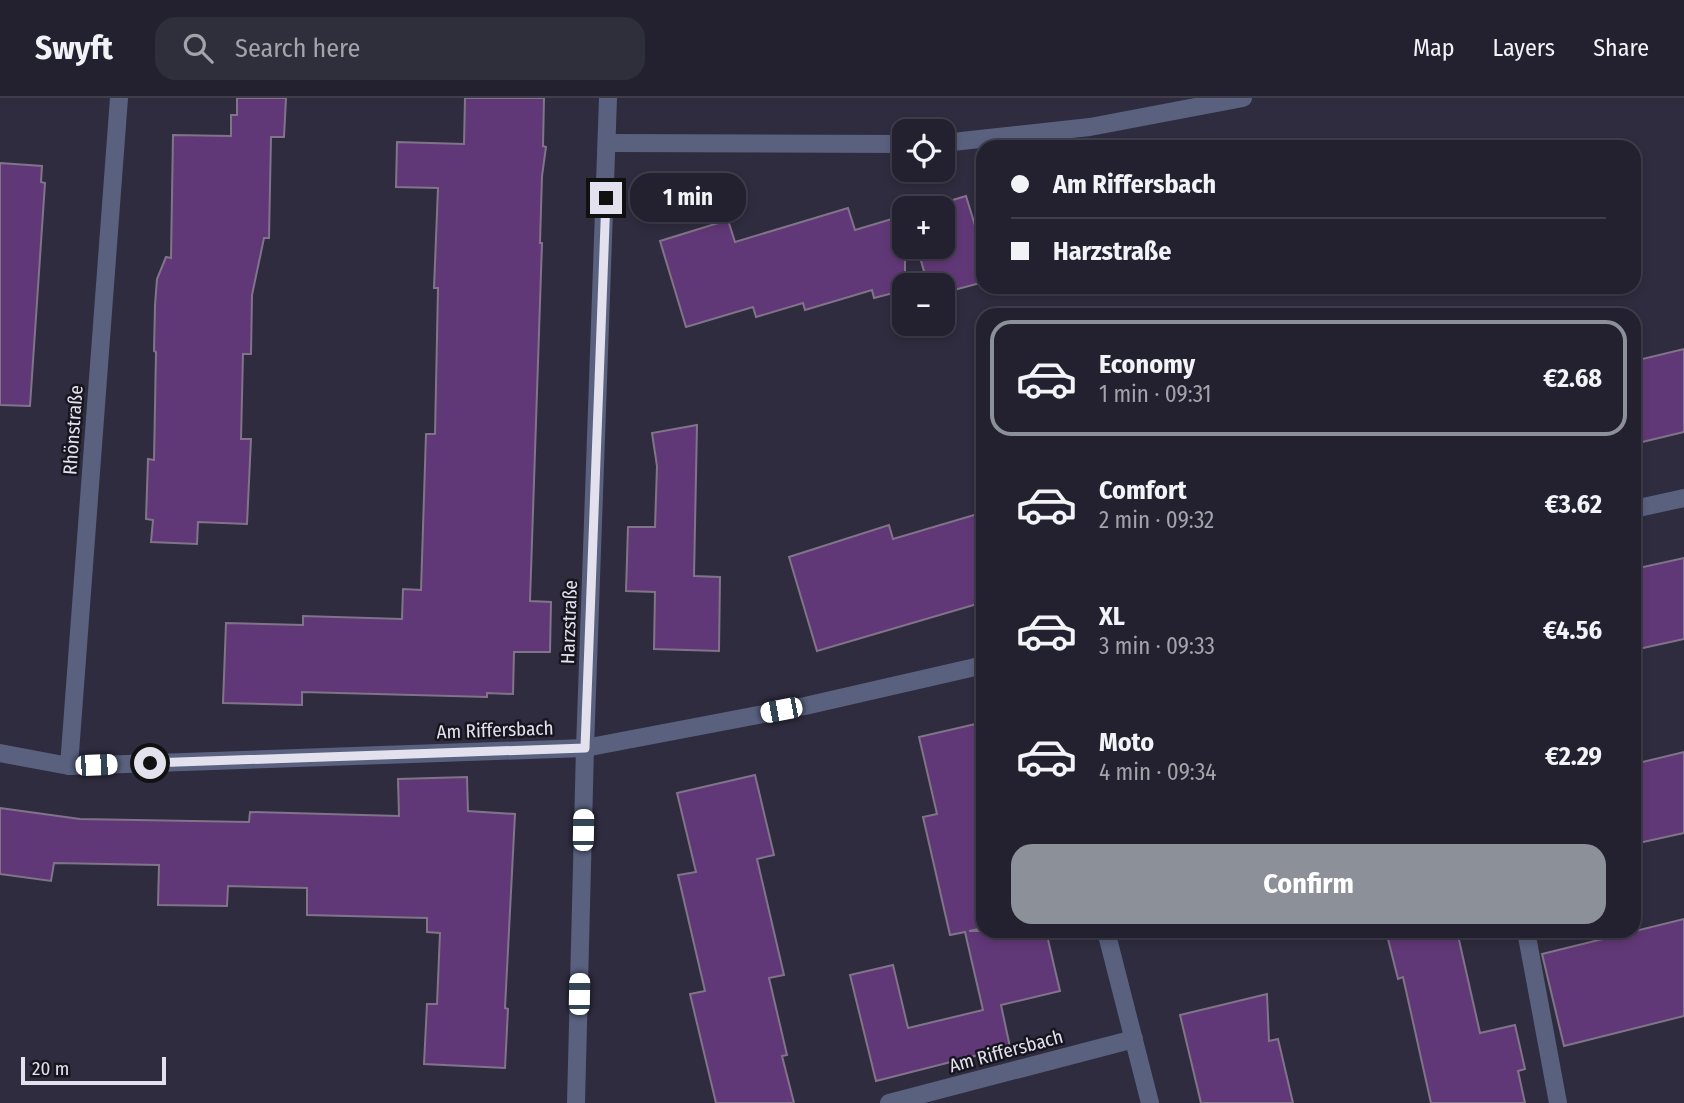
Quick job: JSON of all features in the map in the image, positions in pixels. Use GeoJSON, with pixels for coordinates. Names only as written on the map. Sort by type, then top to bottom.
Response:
{"type":"FeatureCollection","features":[{"type":"Feature","properties":{"kind":"street","name":"Rhönstraße"},"geometry":{"type":"LineString","coordinates":[[69,766],[119,98]]}},
{"type":"Feature","properties":{"kind":"street","name":"Harzstraße"},"geometry":{"type":"LineString","coordinates":[[576,1103],[585,748],[608,98]]}},
{"type":"Feature","properties":{"kind":"street"},"geometry":{"type":"LineString","coordinates":[[955,142],[1090,127],[1199,102],[1243,98]]}},
{"type":"Feature","properties":{"kind":"street"},"geometry":{"type":"LineString","coordinates":[[608,143],[892,144]]}},
{"type":"Feature","properties":{"kind":"street"},"geometry":{"type":"LineString","coordinates":[[1641,507],[1684,498]]}},
{"type":"Feature","properties":{"kind":"street","name":"Am Riffersbach"},"geometry":{"type":"LineString","coordinates":[[0,753],[69,766],[585,748],[805,706],[976,667]]}},
{"type":"Feature","properties":{"kind":"street"},"geometry":{"type":"LineString","coordinates":[[1108,938],[1150,1103]]}},
{"type":"Feature","properties":{"kind":"street"},"geometry":{"type":"LineString","coordinates":[[1527,938],[1558,1103]]}},
{"type":"Feature","properties":{"kind":"street","name":"Am Riffersbach"},"geometry":{"type":"LineString","coordinates":[[888,1103],[1134,1039]]}},
{"type":"Feature","properties":{"kind":"building"},"geometry":{"type":"Polygon","coordinates":[[[237,98],[286,98],[284,137],[271,137],[269,238],[264,238],[252,295],[251,354],[243,354],[241,439],[251,439],[247,524],[198,522],[197,544],[151,542],[153,520],[146,519],[148,459],[154,460],[155,305],[157,279],[166,257],[171,258],[173,135],[231,136],[231,115],[237,115],[237,98]]]}},
{"type":"Feature","properties":{"kind":"building"},"geometry":{"type":"Polygon","coordinates":[[[465,98],[544,98],[543,146],[546,147],[542,176],[530,601],[551,602],[550,652],[514,652],[513,694],[487,693],[487,697],[302,692],[302,705],[223,703],[226,623],[303,625],[303,616],[402,619],[403,589],[421,590],[426,434],[435,434],[438,288],[434,288],[438,188],[396,187],[397,142],[464,144],[465,98]]]}},
{"type":"Feature","properties":{"kind":"building"},"geometry":{"type":"Polygon","coordinates":[[[0,163],[42,166],[41,182],[45,183],[30,406],[0,405],[0,163]]]}},
{"type":"Feature","properties":{"kind":"building"},"geometry":{"type":"Polygon","coordinates":[[[966,196],[976,229],[976,284],[955,290],[955,273],[925,273],[920,259],[955,259],[955,199],[966,196]]]}},
{"type":"Feature","properties":{"kind":"building"},"geometry":{"type":"Polygon","coordinates":[[[848,208],[855,230],[892,219],[892,259],[905,259],[905,273],[892,273],[892,293],[874,298],[872,290],[805,310],[803,303],[756,317],[753,307],[686,327],[660,241],[728,220],[735,242],[848,208]]]}},
{"type":"Feature","properties":{"kind":"building"},"geometry":{"type":"Polygon","coordinates":[[[1684,349],[1684,432],[1641,442],[1641,359],[1684,349]]]}},
{"type":"Feature","properties":{"kind":"building"},"geometry":{"type":"Polygon","coordinates":[[[697,425],[694,576],[720,577],[719,651],[654,649],[655,592],[626,591],[628,527],[655,527],[657,466],[652,433],[697,425]]]}},
{"type":"Feature","properties":{"kind":"building"},"geometry":{"type":"Polygon","coordinates":[[[976,514],[976,604],[817,651],[789,557],[889,525],[893,539],[976,514]]]}},
{"type":"Feature","properties":{"kind":"building"},"geometry":{"type":"Polygon","coordinates":[[[1684,558],[1684,639],[1641,648],[1641,567],[1684,558]]]}},
{"type":"Feature","properties":{"kind":"building"},"geometry":{"type":"Polygon","coordinates":[[[976,724],[976,930],[969,931],[976,931],[976,938],[1048,938],[1060,991],[1001,1005],[1010,1047],[876,1081],[850,975],[893,965],[908,1028],[983,1010],[965,932],[950,935],[923,817],[937,814],[919,737],[976,724]]]}},
{"type":"Feature","properties":{"kind":"building"},"geometry":{"type":"Polygon","coordinates":[[[1684,752],[1684,833],[1641,842],[1641,762],[1684,752]]]}},
{"type":"Feature","properties":{"kind":"building"},"geometry":{"type":"Polygon","coordinates":[[[755,775],[774,855],[757,859],[784,975],[769,978],[787,1055],[782,1056],[794,1103],[716,1103],[690,994],[705,991],[678,875],[696,872],[677,793],[755,775]]]}},
{"type":"Feature","properties":{"kind":"building"},"geometry":{"type":"Polygon","coordinates":[[[467,777],[468,811],[515,814],[505,1008],[508,1009],[505,1068],[424,1064],[427,1004],[437,1004],[440,933],[427,932],[427,918],[307,915],[307,888],[228,886],[227,906],[158,905],[159,865],[54,863],[51,881],[0,874],[0,808],[80,819],[249,822],[250,812],[399,816],[398,779],[467,777]]]}},
{"type":"Feature","properties":{"kind":"building"},"geometry":{"type":"Polygon","coordinates":[[[1684,919],[1684,1016],[1564,1046],[1542,954],[1607,938],[1641,938],[1641,930],[1684,919]]]}},
{"type":"Feature","properties":{"kind":"building"},"geometry":{"type":"Polygon","coordinates":[[[1388,938],[1459,938],[1480,1033],[1515,1025],[1525,1069],[1518,1071],[1525,1103],[1431,1103],[1403,977],[1398,979],[1388,938]]]}},
{"type":"Feature","properties":{"kind":"building"},"geometry":{"type":"Polygon","coordinates":[[[1267,994],[1269,1041],[1278,1039],[1293,1103],[1201,1103],[1180,1015],[1267,994]]]}},
{"type":"Feature","properties":{"kind":"route"},"geometry":{"type":"LineString","coordinates":[[150,763],[585,748],[606,198]]}}]}
